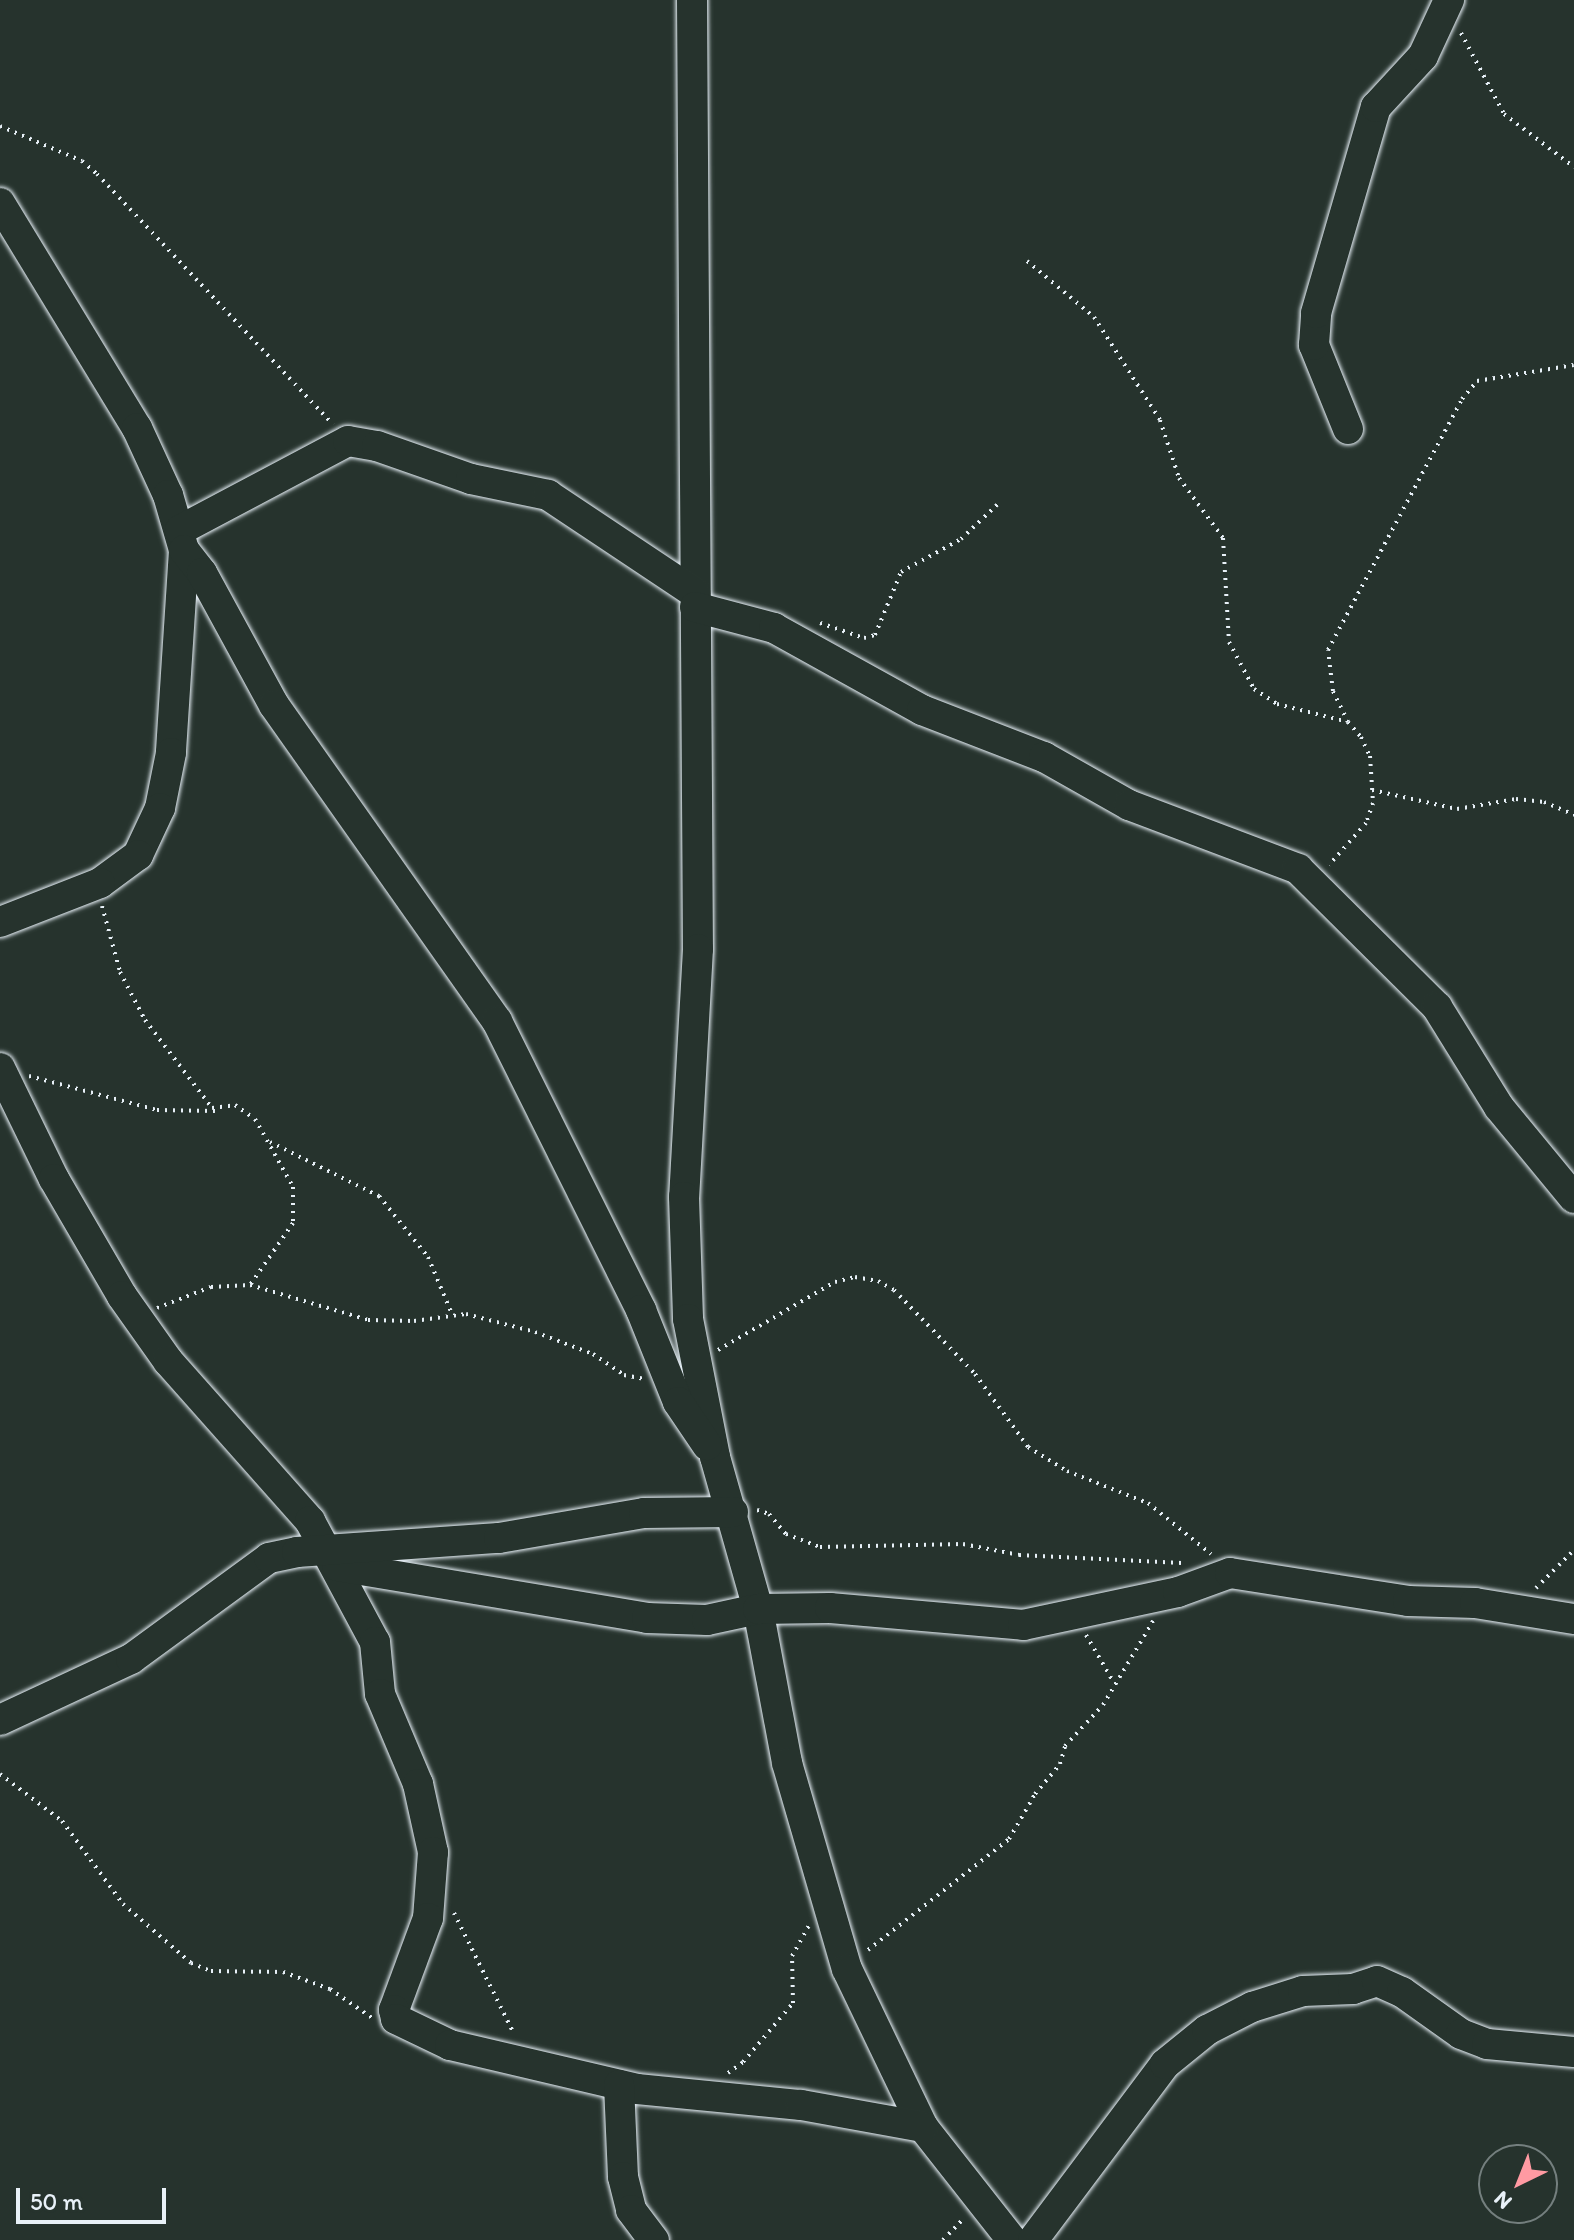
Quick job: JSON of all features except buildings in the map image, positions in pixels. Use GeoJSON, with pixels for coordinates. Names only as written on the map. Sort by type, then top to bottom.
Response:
{"type":"FeatureCollection","features":[{"type":"Feature","properties":{"kind":"street"},"geometry":{"type":"LineString","coordinates":[[692,0],[698,949],[684,1197],[684,1277],[695,1362],[715,1457],[758,1609],[787,1763],[847,1969],[923,2127],[1012,2240]]}},
{"type":"Feature","properties":{"kind":"street"},"geometry":{"type":"LineString","coordinates":[[1348,429],[1314,345],[1316,313],[1376,107],[1423,56],[1454,11]]}},
{"type":"Feature","properties":{"kind":"street"},"geometry":{"type":"LineString","coordinates":[[0,203],[137,428],[182,540],[274,705],[505,1035],[641,1310],[667,1376],[715,1457]]}},
{"type":"Feature","properties":{"kind":"street"},"geometry":{"type":"LineString","coordinates":[[182,540],[348,441],[377,446],[471,479],[548,495],[695,600],[774,628],[922,710],[1044,757],[1129,805],[1227,838],[1314,881],[1437,1007],[1499,1107],[1574,1198]]}},
{"type":"Feature","properties":{"kind":"street"},"geometry":{"type":"LineString","coordinates":[[0,922],[100,883],[138,855],[160,808],[176,710],[182,540]]}},
{"type":"Feature","properties":{"kind":"street"},"geometry":{"type":"LineString","coordinates":[[2,1072],[54,1179],[136,1315],[168,1361],[310,1521],[334,1560],[375,1642],[380,1694],[418,1784],[433,1852],[428,1918],[394,2010],[396,2019],[450,2045],[619,2085],[698,2093],[923,2127]]}},
{"type":"Feature","properties":{"kind":"street"},"geometry":{"type":"LineString","coordinates":[[334,1560],[499,1538],[644,1513],[733,1512]]}},
{"type":"Feature","properties":{"kind":"street"},"geometry":{"type":"LineString","coordinates":[[0,1720],[131,1659],[269,1558],[297,1552],[647,1618],[707,1620],[758,1609],[887,1611],[988,1625],[1023,1625],[1178,1592],[1219,1575],[1408,1601],[1514,1608],[1574,1619]]}},
{"type":"Feature","properties":{"kind":"street"},"geometry":{"type":"LineString","coordinates":[[1033,2240],[1165,2064],[1207,2030],[1252,2007],[1303,1991],[1353,1989],[1377,1981],[1402,1992],[1461,2034],[1487,2044],[1574,2052]]}},
{"type":"Feature","properties":{"kind":"street"},"geometry":{"type":"LineString","coordinates":[[619,2085],[623,2177],[631,2210],[654,2240]]}},
{"type":"Feature","properties":{"kind":"path"},"geometry":{"type":"LineString","coordinates":[[1454,11],[1504,114],[1574,167]]}},
{"type":"Feature","properties":{"kind":"path"},"geometry":{"type":"LineString","coordinates":[[0,126],[82,161],[97,174],[282,365],[348,441]]}},
{"type":"Feature","properties":{"kind":"path"},"geometry":{"type":"LineString","coordinates":[[1027,261],[1094,317],[1160,420],[1179,478],[1223,538],[1229,642],[1254,689],[1277,704],[1348,722]]}},
{"type":"Feature","properties":{"kind":"path"},"geometry":{"type":"LineString","coordinates":[[1314,881],[1366,823],[1372,790],[1370,756],[1333,691],[1328,650],[1462,399],[1477,381],[1574,365]]}},
{"type":"Feature","properties":{"kind":"path"},"geometry":{"type":"LineString","coordinates":[[811,624],[864,638],[875,635],[893,580],[961,539],[999,503]]}},
{"type":"Feature","properties":{"kind":"path"},"geometry":{"type":"LineString","coordinates":[[1372,790],[1457,809],[1516,799],[1544,802],[1574,815]]}},
{"type":"Feature","properties":{"kind":"path"},"geometry":{"type":"LineString","coordinates":[[100,883],[120,972],[163,1046],[217,1110]]}},
{"type":"Feature","properties":{"kind":"path"},"geometry":{"type":"LineString","coordinates":[[2,1072],[51,1080],[157,1110],[244,1108],[293,1187],[297,1210],[250,1285]]}},
{"type":"Feature","properties":{"kind":"path"},"geometry":{"type":"LineString","coordinates":[[264,1137],[289,1155],[379,1196],[428,1257],[452,1314]]}},
{"type":"Feature","properties":{"kind":"path"},"geometry":{"type":"LineString","coordinates":[[695,1362],[835,1282],[855,1277],[878,1281],[894,1290],[975,1374],[1028,1447],[1067,1471],[1148,1503],[1182,1526],[1219,1575]]}},
{"type":"Feature","properties":{"kind":"path"},"geometry":{"type":"LineString","coordinates":[[136,1315],[211,1287],[250,1285],[368,1320],[414,1321],[452,1314],[535,1332],[593,1354],[624,1375],[667,1376]]}},
{"type":"Feature","properties":{"kind":"path"},"geometry":{"type":"LineString","coordinates":[[733,1512],[762,1511],[786,1534],[820,1547],[963,1544],[1019,1555],[1164,1560],[1219,1575]]}},
{"type":"Feature","properties":{"kind":"path"},"geometry":{"type":"LineString","coordinates":[[1514,1608],[1574,1550]]}},
{"type":"Feature","properties":{"kind":"path"},"geometry":{"type":"LineString","coordinates":[[847,1969],[1009,1839],[1035,1794],[1060,1764],[1065,1746],[1114,1684],[1145,1631],[1178,1592]]}},
{"type":"Feature","properties":{"kind":"path"},"geometry":{"type":"LineString","coordinates":[[1069,1616],[1098,1651],[1114,1684]]}},
{"type":"Feature","properties":{"kind":"path"},"geometry":{"type":"LineString","coordinates":[[0,1774],[62,1821],[123,1904],[191,1963],[211,1971],[283,1972],[330,1989],[373,2019],[396,2019]]}},
{"type":"Feature","properties":{"kind":"path"},"geometry":{"type":"LineString","coordinates":[[450,1905],[513,2031],[515,2061]]}},
{"type":"Feature","properties":{"kind":"path"},"geometry":{"type":"LineString","coordinates":[[698,2093],[743,2062],[786,2013],[795,1993],[792,1956],[796,1943],[826,1905]]}},
{"type":"Feature","properties":{"kind":"path"},"geometry":{"type":"LineString","coordinates":[[943,2240],[979,2201]]}}]}
